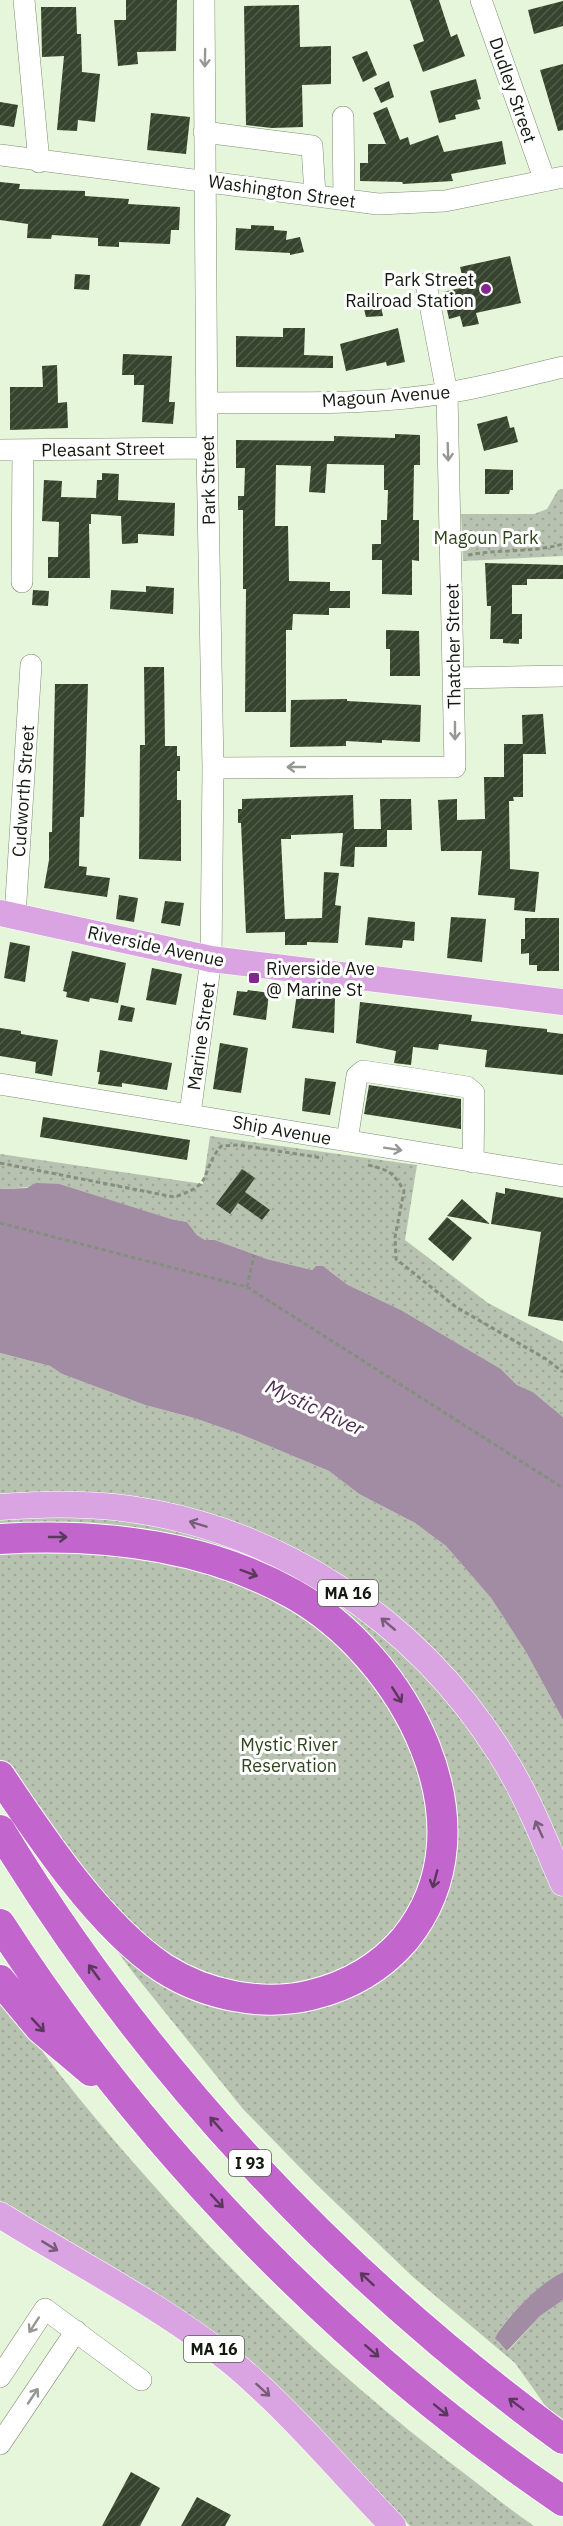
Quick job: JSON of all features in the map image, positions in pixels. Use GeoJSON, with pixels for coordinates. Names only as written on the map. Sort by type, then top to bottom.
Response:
{"type":"FeatureCollection","features":[{"type":"Feature","properties":{"kind":"highway"},"geometry":{"type":"LineString","coordinates":[[0,1539],[84,1537],[173,1550],[260,1578],[295,1595],[327,1617],[377,1665],[398,1694],[430,1761],[443,1821],[436,1883],[425,1908],[395,1950],[374,1969],[351,1982],[303,1997],[249,1999],[222,1993],[192,1983],[164,1968],[120,1934],[77,1882],[0,1776]]}},
{"type":"Feature","properties":{"kind":"highway","name":"I 93"},"geometry":{"type":"LineString","coordinates":[[0,1830],[43,1898],[117,2003],[238,2150],[312,2227],[375,2286],[469,2368],[563,2439]]}},
{"type":"Feature","properties":{"kind":"highway","name":"I 93"},"geometry":{"type":"LineString","coordinates":[[0,1924],[77,2033],[141,2114],[207,2191],[314,2298],[428,2400],[563,2501]]}},
{"type":"Feature","properties":{"kind":"highway"},"geometry":{"type":"LineString","coordinates":[[0,1980],[40,2028],[141,2114]]}},
{"type":"Feature","properties":{"kind":"highway"},"geometry":{"type":"LineString","coordinates":[[510,2463],[563,2523]]}},
{"type":"Feature","properties":{"kind":"main road","name":"Riverside Avenue"},"geometry":{"type":"LineString","coordinates":[[8,914],[211,959],[563,1002]]}},
{"type":"Feature","properties":{"kind":"main road","name":"MA 16"},"geometry":{"type":"LineString","coordinates":[[0,1507],[48,1504],[91,1505],[160,1514],[198,1524],[255,1544],[316,1573],[344,1590],[400,1634],[466,1703],[503,1756],[519,1785],[563,1883]]}},
{"type":"Feature","properties":{"kind":"main road","name":"MA 16"},"geometry":{"type":"LineString","coordinates":[[0,2215],[153,2307],[233,2364],[304,2430],[393,2526]]}},
{"type":"Feature","properties":{"kind":"street"},"geometry":{"type":"LineString","coordinates":[[24,0],[39,162]]}},
{"type":"Feature","properties":{"kind":"street","name":"Park Street"},"geometry":{"type":"LineString","coordinates":[[204,0],[207,448],[213,768],[211,959]]}},
{"type":"Feature","properties":{"kind":"street","name":"Dudley Street"},"geometry":{"type":"LineString","coordinates":[[481,0],[554,179]]}},
{"type":"Feature","properties":{"kind":"street"},"geometry":{"type":"LineString","coordinates":[[343,117],[344,200]]}},
{"type":"Feature","properties":{"kind":"street"},"geometry":{"type":"LineString","coordinates":[[204,132],[312,146],[315,195]]}},
{"type":"Feature","properties":{"kind":"street","name":"Washington Street"},"geometry":{"type":"LineString","coordinates":[[0,155],[39,162],[205,180],[344,200],[398,204],[445,201],[554,179]]}},
{"type":"Feature","properties":{"kind":"street","name":"Thatcher Street"},"geometry":{"type":"LineString","coordinates":[[213,768],[455,767],[447,393],[426,284]]}},
{"type":"Feature","properties":{"kind":"street","name":"Magoun Avenue"},"geometry":{"type":"LineString","coordinates":[[207,403],[357,401],[447,393],[563,367]]}},
{"type":"Feature","properties":{"kind":"street","name":"Pleasant Street"},"geometry":{"type":"LineString","coordinates":[[0,450],[207,448]]}},
{"type":"Feature","properties":{"kind":"street"},"geometry":{"type":"LineString","coordinates":[[22,582],[23,450]]}},
{"type":"Feature","properties":{"kind":"street","name":"Cudworth Street"},"geometry":{"type":"LineString","coordinates":[[8,914],[31,665]]}},
{"type":"Feature","properties":{"kind":"street"},"geometry":{"type":"LineString","coordinates":[[454,678],[563,676]]}},
{"type":"Feature","properties":{"kind":"street","name":"Marine Street"},"geometry":{"type":"LineString","coordinates":[[190,1114],[211,959]]}},
{"type":"Feature","properties":{"kind":"street"},"geometry":{"type":"LineString","coordinates":[[347,1141],[357,1078],[363,1071],[467,1087],[474,1095],[473,1162]]}},
{"type":"Feature","properties":{"kind":"street","name":"Ship Avenue"},"geometry":{"type":"LineString","coordinates":[[0,1084],[563,1176]]}},
{"type":"Feature","properties":{"kind":"street"},"geometry":{"type":"LineString","coordinates":[[0,2377],[45,2309],[141,2380]]}},
{"type":"Feature","properties":{"kind":"street"},"geometry":{"type":"LineString","coordinates":[[0,2444],[76,2331]]}},
{"type":"Feature","properties":{"kind":"path"},"geometry":{"type":"LineString","coordinates":[[466,555],[487,551],[547,549],[563,544]]}},
{"type":"Feature","properties":{"kind":"path"},"geometry":{"type":"LineString","coordinates":[[0,1163],[174,1197],[195,1190],[208,1176],[210,1160],[221,1146],[239,1145],[332,1159]]}},
{"type":"Feature","properties":{"kind":"path"},"geometry":{"type":"LineString","coordinates":[[364,1164],[395,1175],[404,1191],[395,1237],[396,1259],[456,1307],[546,1359],[563,1372]]}},
{"type":"Feature","properties":{"kind":"path"},"geometry":{"type":"LineString","coordinates":[[0,1223],[247,1287],[563,1488]]}},
{"type":"Feature","properties":{"kind":"path"},"geometry":{"type":"LineString","coordinates":[[247,1287],[254,1255]]}},
{"type":"Feature","properties":{"kind":"green space","name":"Magoun Park"},"geometry":{"type":"Polygon","coordinates":[[[563,489],[563,556],[463,561],[461,514],[534,514],[547,509],[558,490],[563,489]]]}},
{"type":"Feature","properties":{"kind":"green space"},"geometry":{"type":"Polygon","coordinates":[[[210,1136],[417,1165],[405,1240],[488,1303],[563,1342],[563,1417],[533,1392],[517,1385],[501,1369],[401,1310],[348,1285],[330,1271],[316,1266],[312,1270],[267,1259],[215,1240],[205,1240],[197,1235],[187,1222],[84,1193],[32,1187],[0,1189],[0,1154],[203,1184],[210,1136]]]}},
{"type":"Feature","properties":{"kind":"green space","name":"Mystic River Reservation"},"geometry":{"type":"Polygon","coordinates":[[[0,1353],[50,1366],[62,1374],[145,1405],[194,1418],[240,1434],[329,1471],[359,1494],[415,1523],[446,1546],[491,1598],[526,1652],[563,1720],[563,2272],[538,2289],[513,2313],[500,2329],[498,2342],[508,2351],[540,2316],[563,2300],[563,2427],[515,2363],[413,2277],[315,2183],[243,2109],[92,1918],[0,1779],[0,1353]]]}},
{"type":"Feature","properties":{"kind":"green space"},"geometry":{"type":"Polygon","coordinates":[[[0,1990],[39,2047],[104,2128],[172,2206],[242,2279],[314,2349],[390,2415],[534,2526],[410,2526],[313,2421],[271,2379],[235,2349],[0,2201],[0,1990]]]}},
{"type":"Feature","properties":{"kind":"water","name":"Mystic River"},"geometry":{"type":"Polygon","coordinates":[[[36,1183],[59,1184],[187,1222],[197,1235],[205,1240],[215,1240],[267,1259],[312,1270],[316,1266],[323,1266],[348,1285],[401,1310],[501,1369],[517,1385],[533,1392],[563,1417],[563,1720],[526,1652],[491,1598],[446,1546],[415,1523],[359,1494],[329,1471],[240,1434],[194,1418],[145,1405],[62,1374],[50,1366],[0,1353],[0,1189],[27,1188],[36,1183]]]}},
{"type":"Feature","properties":{"kind":"water"},"geometry":{"type":"Polygon","coordinates":[[[563,2272],[563,2300],[540,2316],[507,2351],[495,2338],[500,2329],[535,2292],[563,2272]]]}},
{"type":"Feature","properties":{"kind":"building"},"geometry":{"type":"Polygon","coordinates":[[[126,0],[177,0],[176,51],[137,52],[138,64],[118,66],[114,20],[126,20],[126,0]]]}},
{"type":"Feature","properties":{"kind":"building"},"geometry":{"type":"Polygon","coordinates":[[[410,0],[439,0],[451,37],[457,34],[465,56],[423,72],[413,45],[424,41],[410,0]]]}},
{"type":"Feature","properties":{"kind":"building"},"geometry":{"type":"Polygon","coordinates":[[[563,1],[563,26],[534,34],[528,10],[563,1]]]}},
{"type":"Feature","properties":{"kind":"building"},"geometry":{"type":"Polygon","coordinates":[[[299,5],[300,47],[331,46],[331,84],[302,85],[303,127],[272,128],[246,125],[244,6],[299,5]]]}},
{"type":"Feature","properties":{"kind":"building"},"geometry":{"type":"Polygon","coordinates":[[[41,7],[76,7],[77,34],[81,34],[82,72],[100,74],[95,122],[78,120],[77,131],[57,130],[64,56],[42,57],[41,7]]]}},
{"type":"Feature","properties":{"kind":"building"},"geometry":{"type":"Polygon","coordinates":[[[367,51],[377,75],[363,82],[352,57],[367,51]]]}},
{"type":"Feature","properties":{"kind":"building"},"geometry":{"type":"Polygon","coordinates":[[[563,64],[563,130],[558,131],[540,70],[563,64]]]}},
{"type":"Feature","properties":{"kind":"building"},"geometry":{"type":"Polygon","coordinates":[[[476,79],[481,99],[477,100],[480,109],[455,115],[456,119],[439,123],[430,91],[476,79]]]}},
{"type":"Feature","properties":{"kind":"building"},"geometry":{"type":"Polygon","coordinates":[[[389,81],[394,97],[381,103],[374,88],[389,81]]]}},
{"type":"Feature","properties":{"kind":"building"},"geometry":{"type":"Polygon","coordinates":[[[0,102],[18,105],[14,127],[0,125],[0,102]]]}},
{"type":"Feature","properties":{"kind":"building"},"geometry":{"type":"Polygon","coordinates":[[[387,107],[400,140],[408,137],[410,145],[438,135],[444,152],[502,141],[506,164],[451,174],[453,181],[403,184],[402,182],[360,181],[360,163],[368,163],[368,144],[386,144],[373,113],[387,107]]]}},
{"type":"Feature","properties":{"kind":"building"},"geometry":{"type":"Polygon","coordinates":[[[151,113],[190,117],[186,154],[147,150],[151,113]]]}},
{"type":"Feature","properties":{"kind":"building"},"geometry":{"type":"Polygon","coordinates":[[[0,182],[20,184],[19,189],[85,191],[85,196],[129,199],[128,204],[180,207],[179,230],[171,230],[170,244],[119,242],[119,247],[98,246],[98,238],[52,235],[51,239],[27,238],[28,224],[0,220],[0,182]]]}},
{"type":"Feature","properties":{"kind":"building"},"geometry":{"type":"Polygon","coordinates":[[[251,225],[274,226],[274,230],[287,231],[286,240],[300,237],[304,252],[290,255],[290,253],[235,250],[236,228],[251,229],[251,225]]]}},
{"type":"Feature","properties":{"kind":"building","name":"Park Street Railroad Station"},"geometry":{"type":"Polygon","coordinates":[[[510,256],[521,303],[476,313],[479,324],[463,327],[460,316],[449,319],[443,292],[465,287],[460,267],[510,256]]]}},
{"type":"Feature","properties":{"kind":"building"},"geometry":{"type":"Polygon","coordinates":[[[75,274],[90,275],[89,290],[74,289],[75,274]]]}},
{"type":"Feature","properties":{"kind":"building"},"geometry":{"type":"Polygon","coordinates":[[[378,293],[383,316],[366,317],[361,297],[378,293]]]}},
{"type":"Feature","properties":{"kind":"building"},"geometry":{"type":"Polygon","coordinates":[[[283,328],[305,328],[304,355],[333,356],[333,368],[236,367],[236,336],[283,337],[283,328]]]}},
{"type":"Feature","properties":{"kind":"building"},"geometry":{"type":"Polygon","coordinates":[[[398,328],[405,362],[387,366],[386,362],[346,371],[340,344],[398,328]]]}},
{"type":"Feature","properties":{"kind":"building"},"geometry":{"type":"Polygon","coordinates":[[[123,354],[172,356],[169,402],[175,402],[173,424],[142,422],[144,385],[134,385],[134,375],[122,375],[123,354]]]}},
{"type":"Feature","properties":{"kind":"building"},"geometry":{"type":"Polygon","coordinates":[[[57,365],[58,403],[67,402],[68,428],[10,430],[10,387],[43,387],[42,366],[57,365]]]}},
{"type":"Feature","properties":{"kind":"building"},"geometry":{"type":"Polygon","coordinates":[[[507,416],[510,428],[514,427],[518,442],[484,451],[477,424],[507,416]]]}},
{"type":"Feature","properties":{"kind":"building"},"geometry":{"type":"Polygon","coordinates":[[[395,434],[420,435],[420,465],[414,465],[413,520],[419,520],[419,561],[412,560],[412,595],[382,594],[382,560],[372,560],[372,544],[381,544],[381,520],[387,520],[388,490],[384,490],[384,465],[327,464],[325,493],[309,492],[311,466],[276,465],[275,526],[288,526],[289,581],[330,582],[330,591],[350,591],[350,608],[329,608],[329,615],[293,614],[292,630],[286,630],[286,712],[245,712],[246,589],[243,589],[243,510],[238,510],[238,496],[244,496],[245,468],[236,468],[236,440],[334,441],[334,436],[395,438],[395,434]]]}},
{"type":"Feature","properties":{"kind":"building"},"geometry":{"type":"Polygon","coordinates":[[[485,469],[513,470],[513,490],[510,490],[509,494],[485,494],[485,469]]]}},
{"type":"Feature","properties":{"kind":"building"},"geometry":{"type":"Polygon","coordinates":[[[102,473],[119,474],[118,500],[175,503],[174,536],[138,534],[138,543],[122,544],[121,516],[91,514],[91,524],[89,524],[90,578],[48,578],[48,557],[58,557],[59,522],[42,521],[44,480],[62,481],[61,497],[96,498],[97,480],[102,480],[102,473]]]}},
{"type":"Feature","properties":{"kind":"building"},"geometry":{"type":"Polygon","coordinates":[[[485,563],[563,565],[563,579],[527,579],[527,585],[512,585],[512,614],[522,614],[522,639],[519,639],[519,644],[503,643],[503,639],[490,639],[491,606],[487,606],[485,563]]]}},
{"type":"Feature","properties":{"kind":"building"},"geometry":{"type":"Polygon","coordinates":[[[146,586],[174,588],[173,614],[110,609],[111,590],[146,592],[146,586]]]}},
{"type":"Feature","properties":{"kind":"building"},"geometry":{"type":"Polygon","coordinates":[[[33,590],[49,591],[48,606],[32,605],[33,590]]]}},
{"type":"Feature","properties":{"kind":"building"},"geometry":{"type":"Polygon","coordinates":[[[386,630],[419,631],[420,676],[390,676],[390,649],[386,649],[386,630]]]}},
{"type":"Feature","properties":{"kind":"building"},"geometry":{"type":"Polygon","coordinates":[[[144,667],[164,667],[165,746],[177,746],[177,756],[180,756],[180,771],[177,771],[177,800],[181,800],[181,861],[139,859],[140,745],[145,745],[144,667]]]}},
{"type":"Feature","properties":{"kind":"building"},"geometry":{"type":"Polygon","coordinates":[[[55,684],[88,684],[84,817],[80,817],[79,866],[87,867],[86,875],[110,878],[107,897],[44,888],[49,860],[49,832],[52,832],[55,684]]]}},
{"type":"Feature","properties":{"kind":"building"},"geometry":{"type":"Polygon","coordinates":[[[347,699],[347,701],[421,705],[420,742],[346,741],[346,746],[290,747],[291,700],[347,699]]]}},
{"type":"Feature","properties":{"kind":"building"},"geometry":{"type":"Polygon","coordinates":[[[543,714],[546,754],[523,754],[522,715],[543,714]]]}},
{"type":"Feature","properties":{"kind":"building"},"geometry":{"type":"Polygon","coordinates":[[[504,744],[523,744],[523,797],[513,797],[514,801],[509,801],[510,869],[539,872],[535,912],[514,910],[515,898],[478,895],[482,851],[441,851],[438,800],[457,799],[457,820],[485,819],[484,777],[504,777],[504,744]]]}},
{"type":"Feature","properties":{"kind":"building"},"geometry":{"type":"Polygon","coordinates":[[[353,795],[354,829],[381,829],[380,799],[411,799],[412,830],[387,830],[387,847],[355,847],[354,867],[340,866],[343,833],[291,835],[291,839],[281,839],[285,919],[322,918],[324,872],[339,873],[335,905],[341,906],[338,943],[307,942],[307,945],[285,945],[285,932],[246,933],[241,823],[238,823],[238,809],[242,809],[242,799],[353,795]]]}},
{"type":"Feature","properties":{"kind":"building"},"geometry":{"type":"Polygon","coordinates":[[[119,895],[138,898],[134,922],[116,919],[119,895]]]}},
{"type":"Feature","properties":{"kind":"building"},"geometry":{"type":"Polygon","coordinates":[[[165,901],[184,903],[180,926],[161,923],[165,901]]]}},
{"type":"Feature","properties":{"kind":"building"},"geometry":{"type":"Polygon","coordinates":[[[368,917],[415,922],[414,941],[403,940],[402,948],[365,945],[368,917]]]}},
{"type":"Feature","properties":{"kind":"building"},"geometry":{"type":"Polygon","coordinates":[[[451,917],[486,919],[482,962],[447,958],[451,917]]]}},
{"type":"Feature","properties":{"kind":"building"},"geometry":{"type":"Polygon","coordinates":[[[525,918],[559,918],[559,971],[537,971],[537,965],[529,965],[529,953],[521,954],[521,939],[525,939],[525,918]]]}},
{"type":"Feature","properties":{"kind":"building"},"geometry":{"type":"Polygon","coordinates":[[[10,942],[30,946],[25,982],[4,978],[10,942]]]}},
{"type":"Feature","properties":{"kind":"building"},"geometry":{"type":"Polygon","coordinates":[[[72,951],[126,963],[118,1003],[90,998],[89,1002],[66,997],[67,992],[63,991],[72,951]]]}},
{"type":"Feature","properties":{"kind":"building"},"geometry":{"type":"Polygon","coordinates":[[[152,968],[182,974],[176,1005],[146,1000],[152,968]]]}},
{"type":"Feature","properties":{"kind":"building"},"geometry":{"type":"Polygon","coordinates":[[[248,990],[269,993],[266,1020],[233,1015],[237,991],[247,992],[248,990]]]}},
{"type":"Feature","properties":{"kind":"building"},"geometry":{"type":"Polygon","coordinates":[[[297,993],[335,998],[334,1033],[292,1028],[297,993]]]}},
{"type":"Feature","properties":{"kind":"building"},"geometry":{"type":"Polygon","coordinates":[[[360,1002],[472,1015],[471,1021],[547,1029],[547,1032],[563,1034],[563,1075],[485,1067],[487,1050],[439,1044],[438,1050],[413,1047],[411,1065],[394,1063],[396,1051],[356,1043],[360,1002]]]}},
{"type":"Feature","properties":{"kind":"building"},"geometry":{"type":"Polygon","coordinates":[[[121,1005],[135,1008],[132,1022],[118,1020],[121,1005]]]}},
{"type":"Feature","properties":{"kind":"building"},"geometry":{"type":"Polygon","coordinates":[[[0,1028],[58,1040],[52,1076],[35,1073],[36,1062],[0,1056],[0,1028]]]}},
{"type":"Feature","properties":{"kind":"building"},"geometry":{"type":"Polygon","coordinates":[[[220,1043],[248,1048],[241,1093],[213,1089],[220,1043]]]}},
{"type":"Feature","properties":{"kind":"building"},"geometry":{"type":"Polygon","coordinates":[[[100,1050],[172,1063],[167,1090],[122,1083],[122,1087],[98,1084],[100,1050]]]}},
{"type":"Feature","properties":{"kind":"building"},"geometry":{"type":"Polygon","coordinates":[[[305,1078],[336,1082],[330,1115],[302,1111],[305,1078]]]}},
{"type":"Feature","properties":{"kind":"building"},"geometry":{"type":"Polygon","coordinates":[[[369,1085],[461,1099],[461,1129],[364,1114],[369,1085]]]}},
{"type":"Feature","properties":{"kind":"building"},"geometry":{"type":"Polygon","coordinates":[[[43,1117],[190,1140],[187,1160],[40,1137],[43,1117]]]}},
{"type":"Feature","properties":{"kind":"building"},"geometry":{"type":"Polygon","coordinates":[[[242,1169],[255,1178],[245,1192],[270,1210],[262,1220],[238,1203],[230,1214],[216,1204],[242,1169]]]}},
{"type":"Feature","properties":{"kind":"building"},"geometry":{"type":"Polygon","coordinates":[[[505,1188],[563,1198],[563,1321],[528,1316],[541,1232],[491,1224],[496,1192],[505,1194],[505,1188]]]}},
{"type":"Feature","properties":{"kind":"building"},"geometry":{"type":"Polygon","coordinates":[[[462,1199],[490,1224],[447,1216],[462,1199]]]}},
{"type":"Feature","properties":{"kind":"building"},"geometry":{"type":"Polygon","coordinates":[[[447,1217],[472,1238],[453,1261],[428,1239],[447,1217]]]}},
{"type":"Feature","properties":{"kind":"building"},"geometry":{"type":"Polygon","coordinates":[[[131,2472],[160,2488],[140,2526],[102,2526],[131,2472]]]}},
{"type":"Feature","properties":{"kind":"building"},"geometry":{"type":"Polygon","coordinates":[[[197,2497],[231,2515],[225,2526],[181,2526],[197,2497]]]}},
{"type":"Feature","properties":{"kind":"place","name":"Park Street Railroad Station"},"geometry":{"type":"Point","coordinates":[486,289]}},
{"type":"Feature","properties":{"kind":"place","name":"Riverside Ave @ Marine St"},"geometry":{"type":"Point","coordinates":[254,978]}}]}
